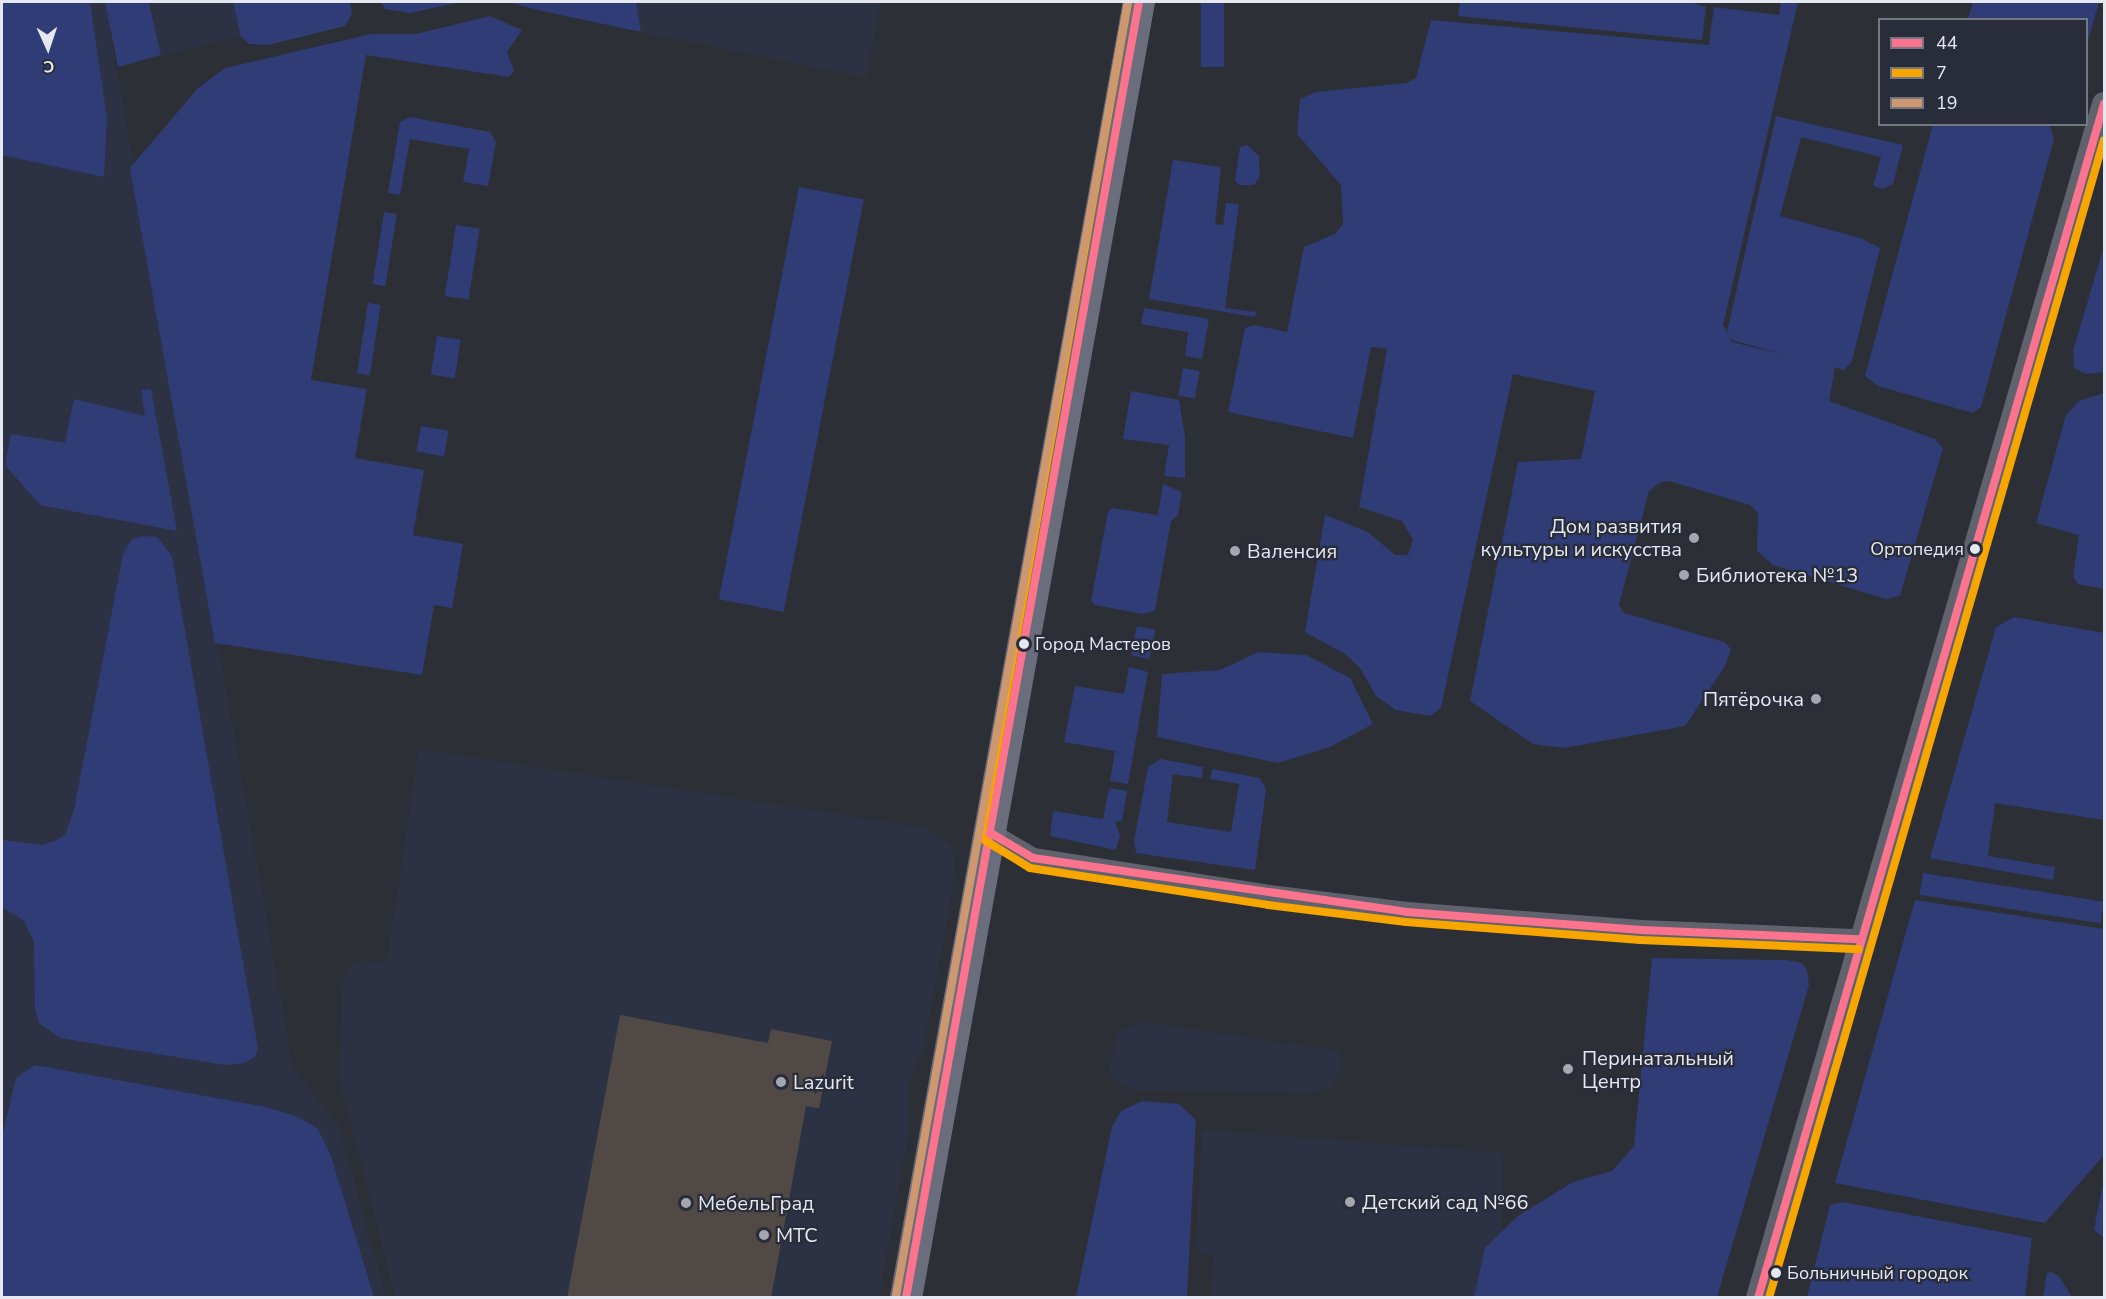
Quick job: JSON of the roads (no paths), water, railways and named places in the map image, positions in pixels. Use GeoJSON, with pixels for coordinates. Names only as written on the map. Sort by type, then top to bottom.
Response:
{"type":"FeatureCollection","features":[{"type":"Feature","properties":{"kind":"main road"},"geometry":{"type":"LineString","coordinates":[[906,1298],[1139,2]]}},
{"type":"Feature","properties":{"kind":"street"},"geometry":{"type":"LineString","coordinates":[[1758,1298],[1859,939],[2028,379],[2104,104]]}},
{"type":"Feature","properties":{"kind":"street"},"geometry":{"type":"LineString","coordinates":[[989,832],[1033,858],[1269,895],[1407,912],[1641,930],[1859,939]]}},
{"type":"Feature","properties":{"kind":"place","name":"Дом развития культуры и искусства"},"geometry":{"type":"Point","coordinates":[1694,538]}},
{"type":"Feature","properties":{"kind":"place","name":"Ортопедия"},"geometry":{"type":"Point","coordinates":[1975,549]}},
{"type":"Feature","properties":{"kind":"place","name":"Валенсия"},"geometry":{"type":"Point","coordinates":[1235,551]}},
{"type":"Feature","properties":{"kind":"place","name":"Библиотека №13"},"geometry":{"type":"Point","coordinates":[1684,575]}},
{"type":"Feature","properties":{"kind":"place","name":"Город Мастеров"},"geometry":{"type":"Point","coordinates":[1024,644]}},
{"type":"Feature","properties":{"kind":"place","name":"Пятёрочка"},"geometry":{"type":"Point","coordinates":[1816,699]}},
{"type":"Feature","properties":{"kind":"place","name":"Перинатальный Центр"},"geometry":{"type":"Point","coordinates":[1568,1069]}},
{"type":"Feature","properties":{"kind":"place","name":"Lazurit"},"geometry":{"type":"Point","coordinates":[781,1082]}},
{"type":"Feature","properties":{"kind":"place","name":"Детский сад №66"},"geometry":{"type":"Point","coordinates":[1350,1202]}},
{"type":"Feature","properties":{"kind":"place","name":"МебельГрад"},"geometry":{"type":"Point","coordinates":[686,1203]}},
{"type":"Feature","properties":{"kind":"place","name":"МТС"},"geometry":{"type":"Point","coordinates":[764,1235]}},
{"type":"Feature","properties":{"kind":"place","name":"Больничный городок"},"geometry":{"type":"Point","coordinates":[1776,1273]}}]}
